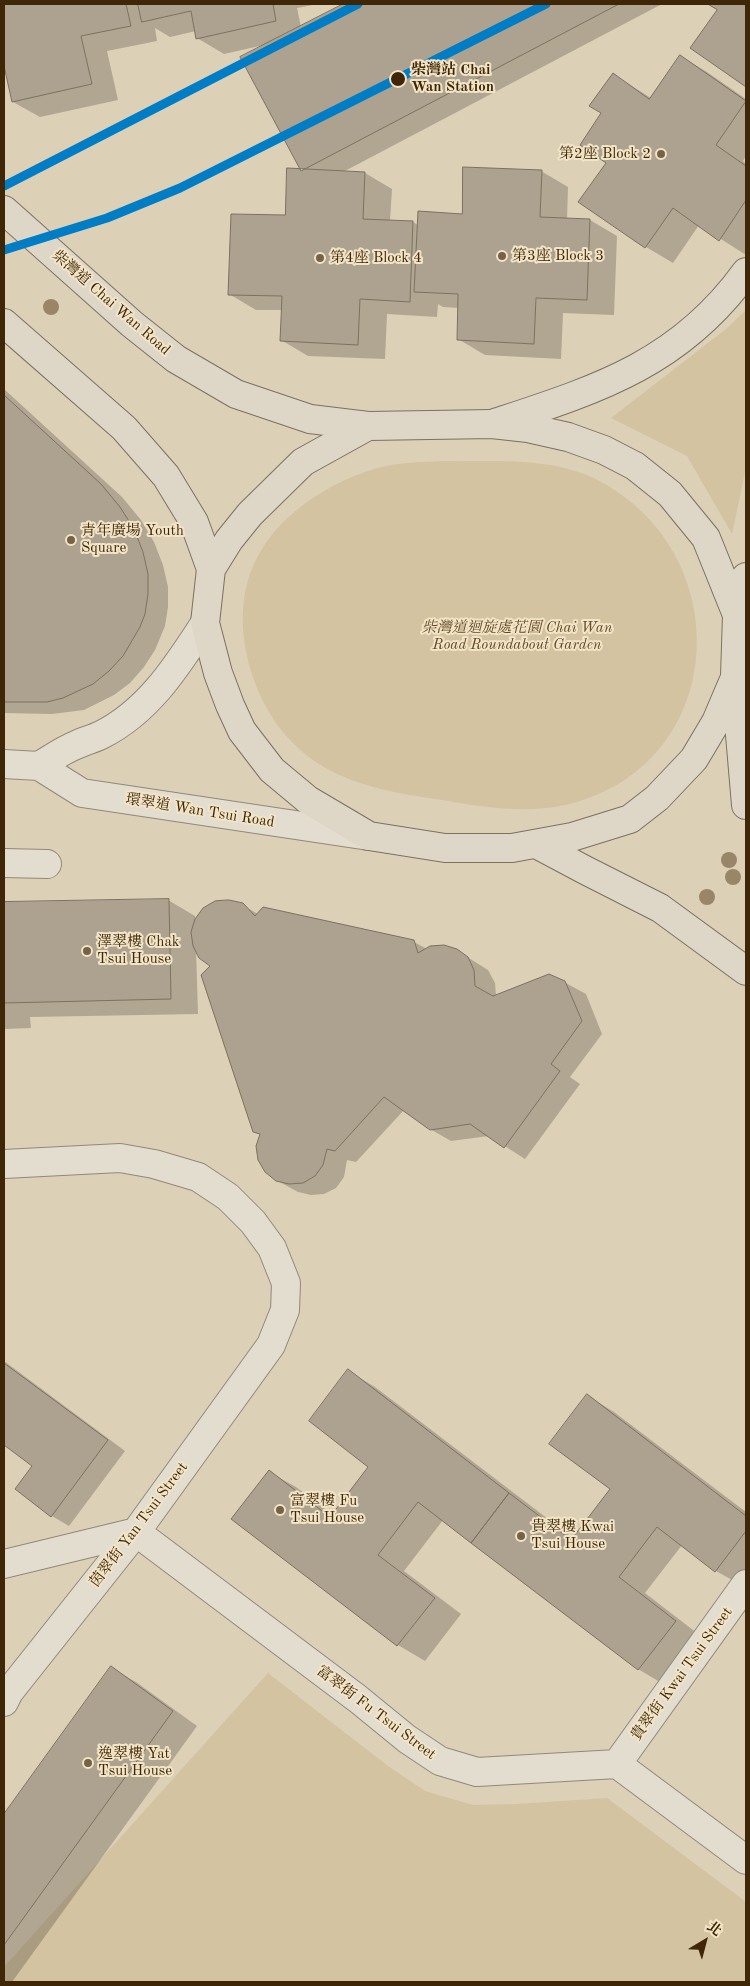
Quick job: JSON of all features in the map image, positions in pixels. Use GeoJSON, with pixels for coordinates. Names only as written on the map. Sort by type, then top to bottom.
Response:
{"type":"FeatureCollection","features":[{"type":"Feature","properties":{"kind":"main road","name":"柴灣道 Chai Wan Road"},"geometry":{"type":"LineString","coordinates":[[4,210],[132,324],[176,359],[236,394],[310,419],[368,426],[492,424],[528,428],[568,437],[604,450],[636,466],[670,494],[706,538],[738,616],[735,676],[746,805]]}},
{"type":"Feature","properties":{"kind":"main road"},"geometry":{"type":"LineString","coordinates":[[492,424],[602,386],[664,352],[688,336],[710,315],[732,292],[746,272]]}},
{"type":"Feature","properties":{"kind":"main road","name":"柴灣道 Chai Wan Road"},"geometry":{"type":"LineString","coordinates":[[4,323],[124,428],[166,476],[194,522],[211,569]]}},
{"type":"Feature","properties":{"kind":"main road","name":"柴灣道 Chai Wan Road"},"geometry":{"type":"LineString","coordinates":[[368,426],[303,462],[250,514],[229,540],[211,569],[205,623],[218,673],[230,704],[242,731],[272,770],[308,800],[369,836],[445,848],[512,848],[538,845],[572,837],[630,819],[657,798],[694,759],[716,722],[735,676]]}},
{"type":"Feature","properties":{"kind":"main road"},"geometry":{"type":"LineString","coordinates":[[738,616],[746,577]]}},
{"type":"Feature","properties":{"kind":"main road"},"geometry":{"type":"LineString","coordinates":[[538,845],[660,908],[746,971]]}},
{"type":"Feature","properties":{"kind":"street"},"geometry":{"type":"LineString","coordinates":[[39,766],[75,745],[100,736],[122,722],[143,705],[170,674],[205,623]]}},
{"type":"Feature","properties":{"kind":"street","name":"環翠道 Wan Tsui Road"},"geometry":{"type":"LineString","coordinates":[[4,764],[39,766],[82,794],[369,836]]}},
{"type":"Feature","properties":{"kind":"street"},"geometry":{"type":"LineString","coordinates":[[4,863],[47,864]]}},
{"type":"Feature","properties":{"kind":"street","name":"茵翠街 Yan Tsui Street"},"geometry":{"type":"LineString","coordinates":[[4,1164],[120,1158],[154,1164],[198,1177],[228,1198],[247,1216],[272,1248],[286,1283],[285,1310],[271,1345],[136,1532],[9,1692],[4,1702]]}},
{"type":"Feature","properties":{"kind":"street"},"geometry":{"type":"LineString","coordinates":[[4,1564],[136,1532]]}},
{"type":"Feature","properties":{"kind":"street","name":"富翠街 Fu Tsui Street"},"geometry":{"type":"LineString","coordinates":[[136,1532],[358,1699],[407,1739],[440,1761],[477,1772],[617,1764]]}},
{"type":"Feature","properties":{"kind":"street","name":"貴翠街 Kwai Tsui Street"},"geometry":{"type":"LineString","coordinates":[[617,1764],[746,1584]]}},
{"type":"Feature","properties":{"kind":"street"},"geometry":{"type":"LineString","coordinates":[[617,1764],[746,1860]]}},
{"type":"Feature","properties":{"kind":"green space"},"geometry":{"type":"Polygon","coordinates":[[[746,310],[746,468],[732,534],[687,456],[611,418],[726,329],[746,310]]]}},
{"type":"Feature","properties":{"kind":"green space","name":"柴灣道迴旋處花園 Chai Wan Road Roundabout Garden"},"geometry":{"type":"Polygon","coordinates":[[[444,461],[525,462],[566,468],[585,474],[603,483],[648,517],[678,561],[694,609],[696,659],[684,708],[658,750],[619,784],[565,805],[534,809],[503,809],[382,789],[338,774],[311,758],[288,738],[262,700],[251,671],[245,641],[243,613],[246,588],[254,564],[267,542],[284,522],[305,503],[344,480],[386,466],[444,461]]]}},
{"type":"Feature","properties":{"kind":"green space"},"geometry":{"type":"Polygon","coordinates":[[[268,1673],[388,1766],[425,1791],[473,1805],[607,1798],[746,1902],[746,1982],[4,1982],[4,1967],[268,1673]]]}},
{"type":"Feature","properties":{"kind":"building"},"geometry":{"type":"Polygon","coordinates":[[[4,4],[126,4],[131,26],[81,36],[92,84],[12,102],[4,66],[4,4]]]}},
{"type":"Feature","properties":{"kind":"building"},"geometry":{"type":"Polygon","coordinates":[[[138,4],[273,4],[276,21],[196,39],[191,11],[142,22],[138,4]]]}},
{"type":"Feature","properties":{"kind":"building","name":"柴灣站 Chai Wan Station"},"geometry":{"type":"Polygon","coordinates":[[[343,4],[619,4],[301,171],[240,57],[343,4]]]}},
{"type":"Feature","properties":{"kind":"building"},"geometry":{"type":"Polygon","coordinates":[[[708,4],[746,4],[746,87],[690,48],[717,10],[708,4]]]}},
{"type":"Feature","properties":{"kind":"building","name":"第2座 Block 2"},"geometry":{"type":"Polygon","coordinates":[[[680,55],[746,101],[716,145],[746,166],[746,200],[719,241],[673,208],[645,248],[578,202],[606,163],[580,145],[601,113],[589,106],[613,73],[649,99],[680,55]]]}},
{"type":"Feature","properties":{"kind":"building","name":"第3座 Block 3"},"geometry":{"type":"Polygon","coordinates":[[[463,167],[542,170],[540,217],[590,219],[587,300],[536,298],[534,344],[457,340],[458,294],[414,292],[418,211],[462,214],[463,167]]]}},
{"type":"Feature","properties":{"kind":"building","name":"第4座 Block 4"},"geometry":{"type":"Polygon","coordinates":[[[287,168],[365,172],[363,219],[413,221],[410,302],[360,299],[358,345],[280,341],[282,296],[228,295],[231,214],[285,215],[287,168]]]}},
{"type":"Feature","properties":{"kind":"building","name":"青年廣場 Youth Square"},"geometry":{"type":"Polygon","coordinates":[[[4,395],[101,484],[120,507],[134,529],[143,552],[148,574],[145,614],[140,627],[123,656],[93,684],[63,698],[47,702],[4,702],[4,395]]]}},
{"type":"Feature","properties":{"kind":"building","name":"澤翠樓 Chak Tsui House"},"geometry":{"type":"Polygon","coordinates":[[[169,899],[171,999],[4,1003],[4,902],[169,899]]]}},
{"type":"Feature","properties":{"kind":"building"},"geometry":{"type":"Polygon","coordinates":[[[229,900],[243,903],[255,916],[263,907],[414,940],[418,953],[430,946],[444,945],[457,949],[468,957],[474,970],[475,986],[493,996],[549,974],[565,981],[582,1021],[551,1064],[560,1071],[504,1148],[470,1124],[430,1130],[384,1097],[335,1151],[327,1149],[323,1165],[315,1176],[303,1183],[289,1184],[276,1181],[265,1172],[258,1160],[256,1146],[260,1134],[253,1132],[201,975],[210,966],[199,958],[193,946],[191,932],[195,919],[203,908],[215,901],[229,900]]]}},
{"type":"Feature","properties":{"kind":"building"},"geometry":{"type":"Polygon","coordinates":[[[4,1363],[108,1440],[51,1517],[15,1489],[32,1466],[4,1445],[4,1363]]]}},
{"type":"Feature","properties":{"kind":"building","name":"富翠樓 Fu Tsui House"},"geometry":{"type":"Polygon","coordinates":[[[348,1369],[509,1493],[471,1543],[418,1502],[378,1555],[435,1598],[397,1646],[231,1519],[269,1470],[330,1517],[368,1467],[309,1421],[348,1369]]]}},
{"type":"Feature","properties":{"kind":"building","name":"貴翠樓 Kwai Tsui House"},"geometry":{"type":"Polygon","coordinates":[[[587,1394],[746,1516],[746,1531],[715,1572],[657,1527],[619,1577],[676,1621],[638,1670],[471,1543],[509,1493],[571,1540],[610,1489],[549,1444],[587,1394]]]}},
{"type":"Feature","properties":{"kind":"building","name":"逸翠樓 Yat Tsui House"},"geometry":{"type":"Polygon","coordinates":[[[111,1666],[173,1711],[4,1945],[4,1814],[111,1666]]]}},
{"type":"Feature","properties":{"kind":"transit line"},"geometry":{"type":"LineString","coordinates":[[4,186],[358,4]]}},
{"type":"Feature","properties":{"kind":"transit line"},"geometry":{"type":"LineString","coordinates":[[4,250],[107,218],[180,188],[546,4]]}},
{"type":"Feature","properties":{"kind":"place","name":"柴灣站 Chai Wan Station"},"geometry":{"type":"Point","coordinates":[398,79]}},
{"type":"Feature","properties":{"kind":"place","name":"第2座 Block 2"},"geometry":{"type":"Point","coordinates":[661,154]}},
{"type":"Feature","properties":{"kind":"place","name":"第3座 Block 3"},"geometry":{"type":"Point","coordinates":[502,256]}},
{"type":"Feature","properties":{"kind":"place","name":"第4座 Block 4"},"geometry":{"type":"Point","coordinates":[320,258]}},
{"type":"Feature","properties":{"kind":"place","name":"青年廣場 Youth Square"},"geometry":{"type":"Point","coordinates":[71,540]}},
{"type":"Feature","properties":{"kind":"place","name":"澤翠樓 Chak Tsui House"},"geometry":{"type":"Point","coordinates":[87,951]}},
{"type":"Feature","properties":{"kind":"place","name":"富翠樓 Fu Tsui House"},"geometry":{"type":"Point","coordinates":[280,1510]}},
{"type":"Feature","properties":{"kind":"place","name":"貴翠樓 Kwai Tsui House"},"geometry":{"type":"Point","coordinates":[521,1536]}},
{"type":"Feature","properties":{"kind":"place","name":"逸翠樓 Yat Tsui House"},"geometry":{"type":"Point","coordinates":[88,1763]}}]}
